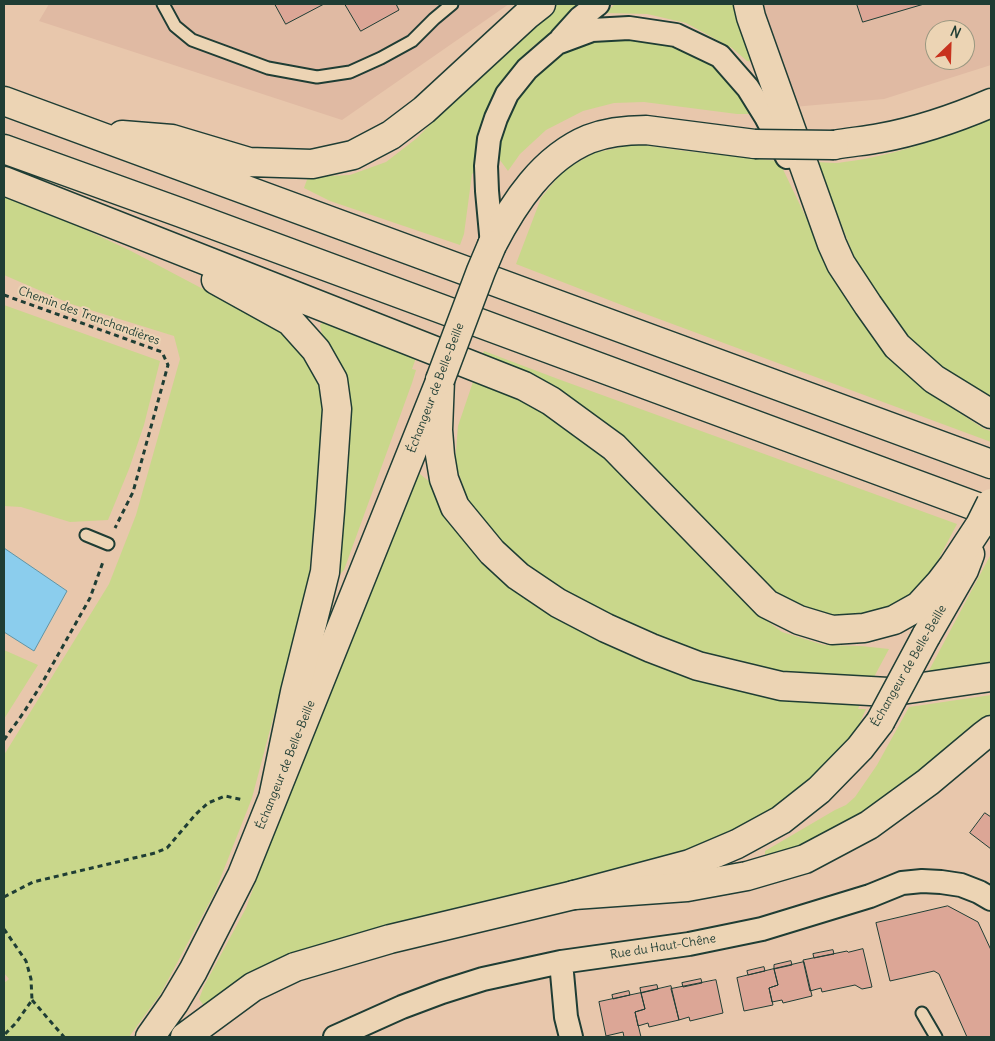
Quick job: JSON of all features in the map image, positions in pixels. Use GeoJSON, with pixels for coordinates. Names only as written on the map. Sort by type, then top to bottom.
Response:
{"type":"FeatureCollection","features":[{"type":"Feature","properties":{"kind":"main road"},"geometry":{"type":"LineString","coordinates":[[90,133],[172,139],[250,162],[312,164],[353,154],[391,135],[424,110],[541,4]]}},
{"type":"Feature","properties":{"kind":"main road"},"geometry":{"type":"LineString","coordinates":[[748,4],[832,244],[842,264],[868,306],[897,346],[934,380],[991,414]]}},
{"type":"Feature","properties":{"kind":"main road"},"geometry":{"type":"LineString","coordinates":[[4,101],[991,464]]}},
{"type":"Feature","properties":{"kind":"main road","name":"Échangeur de Belle-Beille"},"geometry":{"type":"LineString","coordinates":[[150,1037],[174,1003],[209,941],[242,875],[492,245],[517,203],[540,174],[572,148],[590,139],[628,130],[646,130],[755,144],[834,144],[881,138],[916,130],[970,112],[991,102]]}},
{"type":"Feature","properties":{"kind":"main road"},"geometry":{"type":"LineString","coordinates":[[4,149],[198,219],[987,514],[959,568],[940,583],[919,606],[894,620],[864,628],[832,630],[799,620],[767,604],[614,447],[551,401],[524,386],[4,180]]}},
{"type":"Feature","properties":{"kind":"main road"},"geometry":{"type":"LineString","coordinates":[[120,227],[290,322],[316,350],[333,380],[337,409],[325,572],[295,692],[273,797]]}},
{"type":"Feature","properties":{"kind":"main road"},"geometry":{"type":"LineString","coordinates":[[440,380],[438,430],[440,454],[444,479],[455,507],[492,552],[518,576],[558,603],[606,628],[698,666],[781,686],[888,692],[991,677]]}},
{"type":"Feature","properties":{"kind":"main road","name":"Échangeur de Belle-Beille"},"geometry":{"type":"LineString","coordinates":[[185,1037],[254,987],[294,967],[390,939],[574,895],[690,864],[738,844],[780,820],[819,790],[860,748],[880,722],[926,636],[959,568]]}},
{"type":"Feature","properties":{"kind":"main road"},"geometry":{"type":"LineString","coordinates":[[574,895],[687,887],[746,876],[805,859],[869,825],[928,782],[991,730]]}},
{"type":"Feature","properties":{"kind":"street"},"geometry":{"type":"LineString","coordinates":[[492,245],[486,192],[486,166],[489,140],[496,118],[507,94],[527,69],[557,43],[580,18],[598,4]]}},
{"type":"Feature","properties":{"kind":"street"},"geometry":{"type":"LineString","coordinates":[[557,43],[592,30],[629,28],[676,35],[720,56],[748,88],[766,117],[832,244]]}},
{"type":"Feature","properties":{"kind":"street","name":"Rue du Haut-Chêne"},"geometry":{"type":"LineString","coordinates":[[335,1037],[402,1007],[483,979],[562,962],[689,944],[762,929],[870,896],[902,883],[922,881],[961,885],[991,899]]}},
{"type":"Feature","properties":{"kind":"street"},"geometry":{"type":"LineString","coordinates":[[562,962],[566,1017],[571,1037]]}},
{"type":"Feature","properties":{"kind":"lane"},"geometry":{"type":"LineString","coordinates":[[163,4],[175,26],[192,40],[268,68],[316,77],[350,72],[381,58],[412,40],[452,4]]}},
{"type":"Feature","properties":{"kind":"lane"},"geometry":{"type":"LineString","coordinates":[[86,534],[108,544]]}},
{"type":"Feature","properties":{"kind":"lane"},"geometry":{"type":"LineString","coordinates":[[922,1013],[936,1037]]}},
{"type":"Feature","properties":{"kind":"path","name":"Chemin des Tranchandières"},"geometry":{"type":"LineString","coordinates":[[4,295],[162,352],[168,365],[133,492],[108,544],[90,598],[41,685],[4,740]]}},
{"type":"Feature","properties":{"kind":"path"},"geometry":{"type":"LineString","coordinates":[[4,897],[33,882],[155,853],[167,848],[208,803],[224,796],[246,801],[273,797]]}},
{"type":"Feature","properties":{"kind":"path"},"geometry":{"type":"LineString","coordinates":[[4,929],[26,961],[31,979],[32,1000],[16,1023],[4,1035]]}},
{"type":"Feature","properties":{"kind":"path"},"geometry":{"type":"LineString","coordinates":[[32,1000],[64,1037]]}},
{"type":"Feature","properties":{"kind":"shaded area"},"geometry":{"type":"Polygon","coordinates":[[[49,4],[509,4],[342,120],[39,21],[49,4]]]}},
{"type":"Feature","properties":{"kind":"shaded area"},"geometry":{"type":"Polygon","coordinates":[[[759,4],[991,4],[991,65],[884,99],[793,107],[759,4]]]}},
{"type":"Feature","properties":{"kind":"green space"},"geometry":{"type":"Polygon","coordinates":[[[553,4],[590,4],[532,47],[508,74],[492,98],[481,133],[477,170],[472,174],[464,234],[460,245],[330,201],[304,188],[308,177],[350,175],[386,162],[417,138],[553,4]]]}},
{"type":"Feature","properties":{"kind":"green space"},"geometry":{"type":"Polygon","coordinates":[[[615,4],[740,4],[756,62],[747,61],[732,48],[686,23],[647,14],[605,13],[615,4]]]}},
{"type":"Feature","properties":{"kind":"green space"},"geometry":{"type":"Polygon","coordinates":[[[643,37],[682,45],[716,64],[757,114],[737,114],[644,102],[614,103],[583,111],[546,130],[520,154],[508,171],[497,156],[501,131],[515,100],[545,64],[575,47],[607,39],[643,37]]]}},
{"type":"Feature","properties":{"kind":"green space"},"geometry":{"type":"Polygon","coordinates":[[[991,118],[991,405],[929,361],[881,310],[853,254],[817,162],[841,163],[882,155],[937,139],[991,118]]]}},
{"type":"Feature","properties":{"kind":"green space"},"geometry":{"type":"Polygon","coordinates":[[[635,144],[779,161],[834,276],[874,337],[909,374],[949,406],[984,429],[991,431],[991,442],[516,264],[541,198],[563,171],[594,153],[635,144]]]}},
{"type":"Feature","properties":{"kind":"green space"},"geometry":{"type":"Polygon","coordinates":[[[4,192],[131,251],[294,337],[317,369],[325,398],[308,586],[252,798],[215,892],[161,993],[129,1037],[4,1037],[4,983],[9,979],[4,973],[4,755],[109,584],[136,515],[180,359],[174,336],[71,304],[4,275],[4,192]]]}},
{"type":"Feature","properties":{"kind":"green space"},"geometry":{"type":"Polygon","coordinates":[[[4,305],[160,361],[144,425],[129,469],[108,520],[70,522],[21,507],[4,506],[4,305]]]}},
{"type":"Feature","properties":{"kind":"green space"},"geometry":{"type":"Polygon","coordinates":[[[323,322],[416,358],[412,369],[416,370],[412,383],[344,570],[339,575],[336,572],[342,369],[322,334],[320,325],[323,322]]]}},
{"type":"Feature","properties":{"kind":"green space"},"geometry":{"type":"Polygon","coordinates":[[[484,351],[957,524],[938,560],[945,563],[901,607],[835,621],[774,598],[650,470],[481,360],[484,351]]]}},
{"type":"Feature","properties":{"kind":"green space"},"geometry":{"type":"Polygon","coordinates":[[[475,376],[525,398],[598,447],[682,534],[732,590],[759,615],[782,632],[824,645],[889,649],[874,677],[814,678],[731,664],[646,637],[529,572],[471,509],[455,462],[458,426],[475,376]]]}},
{"type":"Feature","properties":{"kind":"green space"},"geometry":{"type":"Polygon","coordinates":[[[415,470],[436,487],[557,616],[861,702],[858,709],[866,709],[855,734],[829,766],[769,814],[714,842],[573,884],[207,1010],[199,999],[204,986],[246,908],[279,818],[415,470]]]}},
{"type":"Feature","properties":{"kind":"green space"},"geometry":{"type":"Polygon","coordinates":[[[991,554],[991,668],[925,678],[991,554]]]}},
{"type":"Feature","properties":{"kind":"green space"},"geometry":{"type":"Polygon","coordinates":[[[4,650],[38,665],[4,719],[4,650]]]}},
{"type":"Feature","properties":{"kind":"green space"},"geometry":{"type":"Polygon","coordinates":[[[991,695],[991,716],[875,809],[810,843],[765,857],[765,851],[846,805],[855,797],[877,765],[909,707],[991,695]]]}},
{"type":"Feature","properties":{"kind":"water"},"geometry":{"type":"Polygon","coordinates":[[[4,548],[67,591],[34,651],[4,632],[4,548]]]}},
{"type":"Feature","properties":{"kind":"building"},"geometry":{"type":"Polygon","coordinates":[[[275,4],[324,4],[286,24],[275,4]]]}},
{"type":"Feature","properties":{"kind":"building"},"geometry":{"type":"Polygon","coordinates":[[[345,4],[396,4],[399,10],[361,31],[345,4]]]}},
{"type":"Feature","properties":{"kind":"building"},"geometry":{"type":"Polygon","coordinates":[[[857,4],[924,4],[863,22],[857,4]]]}},
{"type":"Feature","properties":{"kind":"building"},"geometry":{"type":"Polygon","coordinates":[[[985,813],[991,817],[991,849],[970,833],[985,813]]]}},
{"type":"Feature","properties":{"kind":"building"},"geometry":{"type":"Polygon","coordinates":[[[948,906],[978,922],[991,950],[991,1037],[967,1037],[939,974],[934,971],[890,981],[876,923],[948,906]]]}},
{"type":"Feature","properties":{"kind":"building"},"geometry":{"type":"Polygon","coordinates":[[[863,949],[872,987],[862,989],[855,985],[822,992],[821,988],[810,991],[803,960],[863,949]]]}},
{"type":"Feature","properties":{"kind":"building"},"geometry":{"type":"Polygon","coordinates":[[[833,950],[834,954],[814,958],[813,954],[833,950]]]}},
{"type":"Feature","properties":{"kind":"building"},"geometry":{"type":"Polygon","coordinates":[[[791,961],[792,965],[774,969],[774,965],[791,961]]]}},
{"type":"Feature","properties":{"kind":"building"},"geometry":{"type":"Polygon","coordinates":[[[804,962],[812,996],[783,1003],[782,1000],[772,1002],[769,988],[778,985],[774,969],[804,962]]]}},
{"type":"Feature","properties":{"kind":"building"},"geometry":{"type":"Polygon","coordinates":[[[764,967],[765,971],[748,975],[747,971],[764,967]]]}},
{"type":"Feature","properties":{"kind":"building"},"geometry":{"type":"Polygon","coordinates":[[[774,969],[778,985],[769,988],[773,1005],[744,1011],[737,978],[774,969]]]}},
{"type":"Feature","properties":{"kind":"building"},"geometry":{"type":"Polygon","coordinates":[[[701,979],[702,983],[683,987],[682,983],[701,979]]]}},
{"type":"Feature","properties":{"kind":"building"},"geometry":{"type":"Polygon","coordinates":[[[716,980],[723,1013],[690,1021],[689,1017],[679,1020],[671,989],[716,980]]]}},
{"type":"Feature","properties":{"kind":"building"},"geometry":{"type":"Polygon","coordinates":[[[657,985],[658,989],[641,993],[640,988],[657,985]]]}},
{"type":"Feature","properties":{"kind":"building"},"geometry":{"type":"Polygon","coordinates":[[[671,986],[679,1020],[649,1027],[648,1023],[638,1026],[635,1012],[645,1009],[641,993],[671,986]]]}},
{"type":"Feature","properties":{"kind":"building"},"geometry":{"type":"Polygon","coordinates":[[[629,991],[630,995],[613,999],[612,995],[629,991]]]}},
{"type":"Feature","properties":{"kind":"building"},"geometry":{"type":"Polygon","coordinates":[[[641,993],[645,1009],[635,1012],[641,1037],[624,1037],[623,1032],[606,1036],[599,1002],[641,993]]]}}]}
